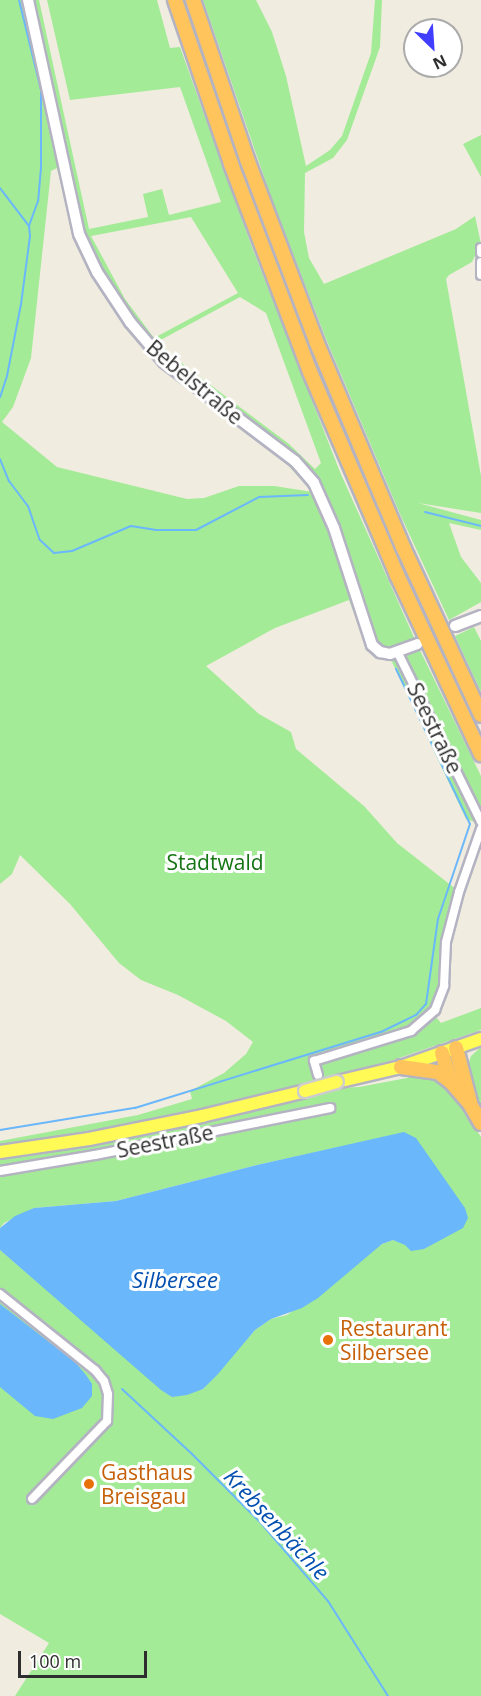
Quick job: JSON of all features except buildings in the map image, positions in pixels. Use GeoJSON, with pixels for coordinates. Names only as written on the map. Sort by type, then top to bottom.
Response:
{"type":"FeatureCollection","features":[{"type":"Feature","properties":{"kind":"highway"},"geometry":{"type":"LineString","coordinates":[[175,0],[231,164],[310,372],[393,565],[481,754]]}},
{"type":"Feature","properties":{"kind":"highway"},"geometry":{"type":"LineString","coordinates":[[193,0],[247,159],[316,341],[403,548],[481,715]]}},
{"type":"Feature","properties":{"kind":"highway"},"geometry":{"type":"LineString","coordinates":[[456,1048],[470,1104]]}},
{"type":"Feature","properties":{"kind":"highway"},"geometry":{"type":"LineString","coordinates":[[442,1053],[451,1082]]}},
{"type":"Feature","properties":{"kind":"highway"},"geometry":{"type":"LineString","coordinates":[[401,1067],[428,1069],[451,1082],[470,1104],[481,1123]]}},
{"type":"Feature","properties":{"kind":"main road"},"geometry":{"type":"LineString","coordinates":[[0,1152],[123,1132],[305,1091],[401,1067],[481,1039]]}},
{"type":"Feature","properties":{"kind":"street","name":"Bebelstraße"},"geometry":{"type":"LineString","coordinates":[[28,0],[79,234],[97,272],[135,329],[164,362],[295,461],[310,478],[321,495],[368,637],[380,652],[398,652]]}},
{"type":"Feature","properties":{"kind":"street"},"geometry":{"type":"LineString","coordinates":[[481,262],[481,275]]}},
{"type":"Feature","properties":{"kind":"street"},"geometry":{"type":"LineString","coordinates":[[455,626],[481,616]]}},
{"type":"Feature","properties":{"kind":"street"},"geometry":{"type":"LineString","coordinates":[[398,652],[417,644]]}},
{"type":"Feature","properties":{"kind":"street","name":"Seestraße"},"geometry":{"type":"LineString","coordinates":[[398,652],[481,822]]}},
{"type":"Feature","properties":{"kind":"street"},"geometry":{"type":"LineString","coordinates":[[318,1076],[314,1061],[411,1030],[435,1010],[444,986],[446,942],[459,892],[481,829]]}},
{"type":"Feature","properties":{"kind":"street","name":"Seestraße"},"geometry":{"type":"LineString","coordinates":[[0,1171],[95,1155],[330,1108]]}},
{"type":"Feature","properties":{"kind":"street"},"geometry":{"type":"LineString","coordinates":[[0,1294],[95,1370],[104,1381],[108,1394],[107,1421],[32,1499]]}},
{"type":"Feature","properties":{"kind":"green space","name":"Stadtwald"},"geometry":{"type":"Polygon","coordinates":[[[0,0],[39,0],[89,229],[148,217],[143,194],[162,189],[169,215],[221,202],[180,87],[70,100],[47,0],[157,0],[170,48],[180,47],[252,247],[340,472],[417,644],[481,776],[481,824],[466,819],[392,662],[367,646],[349,600],[275,628],[206,666],[259,714],[291,732],[296,749],[364,806],[397,843],[457,890],[444,943],[440,987],[431,1011],[441,1023],[481,1008],[481,1030],[361,1071],[303,1085],[307,1097],[339,1088],[359,1087],[428,1074],[448,1086],[481,1137],[481,1696],[15,1696],[49,1643],[0,1614],[0,1250],[172,1397],[203,1389],[255,1330],[271,1319],[287,1315],[382,1244],[393,1240],[424,1249],[429,1246],[404,1133],[257,1165],[116,1201],[34,1208],[4,1223],[0,1228],[0,1141],[138,1115],[192,1099],[190,1091],[224,1073],[246,1054],[253,1042],[226,1021],[178,995],[141,980],[119,963],[70,904],[20,855],[12,874],[0,884],[0,0]],[[57,168],[51,171],[31,358],[13,407],[2,422],[57,467],[187,499],[204,498],[239,486],[274,486],[313,492],[281,458],[164,370],[128,330],[89,271],[79,250],[57,168]],[[191,217],[91,236],[125,299],[154,338],[238,293],[191,217]],[[240,297],[157,342],[289,444],[315,469],[321,463],[266,313],[240,297]]]}},
{"type":"Feature","properties":{"kind":"green space"},"geometry":{"type":"Polygon","coordinates":[[[203,0],[256,0],[272,32],[286,76],[306,166],[330,150],[342,136],[371,53],[375,0],[382,0],[380,47],[347,140],[333,158],[305,173],[304,232],[309,258],[324,284],[456,229],[475,216],[481,244],[472,262],[446,279],[481,476],[481,513],[418,503],[481,520],[481,530],[449,523],[461,557],[481,583],[481,602],[449,620],[400,514],[326,339],[271,197],[203,0]]]}},
{"type":"Feature","properties":{"kind":"green space"},"geometry":{"type":"Polygon","coordinates":[[[481,135],[481,177],[463,144],[481,135]]]}},
{"type":"Feature","properties":{"kind":"green space"},"geometry":{"type":"Polygon","coordinates":[[[474,627],[481,641],[481,692],[455,636],[474,627]]]}},
{"type":"Feature","properties":{"kind":"green space"},"geometry":{"type":"Polygon","coordinates":[[[481,1047],[481,1107],[467,1068],[471,1056],[481,1047]]]}},
{"type":"Feature","properties":{"kind":"water","name":"Silbersee"},"geometry":{"type":"Polygon","coordinates":[[[404,1132],[416,1138],[465,1208],[468,1218],[463,1228],[424,1249],[411,1251],[405,1245],[393,1240],[382,1244],[318,1298],[302,1308],[271,1319],[255,1330],[203,1389],[187,1395],[172,1397],[161,1390],[0,1250],[0,1228],[15,1216],[34,1208],[116,1201],[257,1165],[404,1132]]]}},
{"type":"Feature","properties":{"kind":"water"},"geometry":{"type":"Polygon","coordinates":[[[0,1304],[75,1362],[86,1375],[92,1384],[92,1396],[82,1408],[53,1419],[35,1416],[0,1387],[0,1304]]]}},
{"type":"Feature","properties":{"kind":"waterway"},"geometry":{"type":"LineString","coordinates":[[19,0],[41,90],[41,168],[38,201],[29,226]]}},
{"type":"Feature","properties":{"kind":"waterway"},"geometry":{"type":"LineString","coordinates":[[0,188],[29,226],[30,236],[21,304],[7,376],[0,397]]}},
{"type":"Feature","properties":{"kind":"waterway"},"geometry":{"type":"LineString","coordinates":[[0,459],[9,481],[28,506],[40,540],[54,553],[72,551],[131,526],[155,530],[196,530],[259,497],[308,495]]}},
{"type":"Feature","properties":{"kind":"waterway"},"geometry":{"type":"LineString","coordinates":[[425,512],[481,526]]}},
{"type":"Feature","properties":{"kind":"waterway"},"geometry":{"type":"LineString","coordinates":[[0,1130],[135,1108],[381,1032],[416,1015],[426,1004],[438,919],[470,824],[396,669]]}},
{"type":"Feature","properties":{"kind":"waterway","name":"Krebsenbächle"},"geometry":{"type":"LineString","coordinates":[[122,1389],[260,1522],[328,1601],[388,1696]]}},
{"type":"Feature","properties":{"kind":"tunnel"},"geometry":{"type":"LineString","coordinates":[[420,643],[455,626]]}},
{"type":"Feature","properties":{"kind":"place","name":"Restaurant Silbersee"},"geometry":{"type":"Point","coordinates":[328,1340]}},
{"type":"Feature","properties":{"kind":"place","name":"Gasthaus Breisgau"},"geometry":{"type":"Point","coordinates":[89,1484]}}]}
